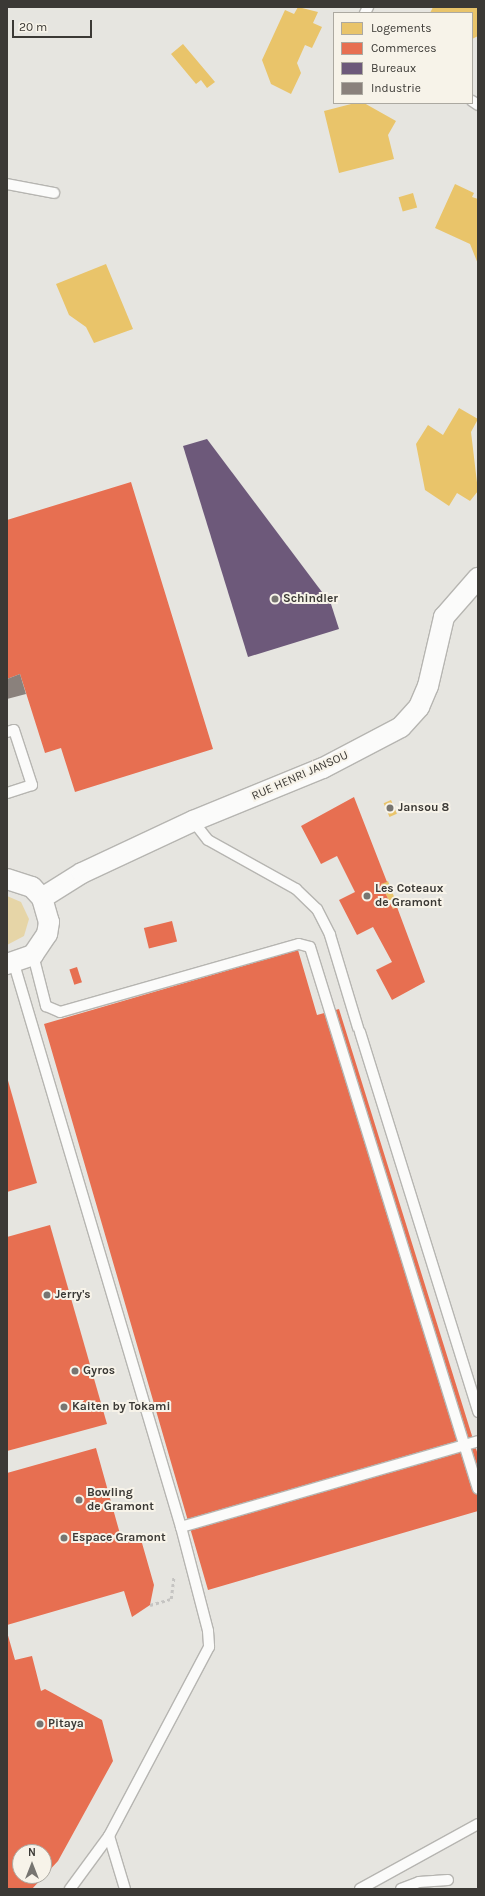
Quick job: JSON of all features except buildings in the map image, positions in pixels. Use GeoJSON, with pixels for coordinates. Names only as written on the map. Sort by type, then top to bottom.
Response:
{"type":"FeatureCollection","features":[{"type":"Feature","properties":{"kind":"street","name":"RUE HENRI JANSOU"},"geometry":{"type":"LineString","coordinates":[[42,898],[82,873],[193,821],[323,768],[401,727],[419,707],[428,686],[444,617],[478,578]]}},
{"type":"Feature","properties":{"kind":"street"},"geometry":{"type":"LineString","coordinates":[[7,879],[32,887],[42,898],[49,922],[47,934],[33,955],[10,964]]}},
{"type":"Feature","properties":{"kind":"lane"},"geometry":{"type":"LineString","coordinates":[[7,184],[54,192]]}},
{"type":"Feature","properties":{"kind":"lane"},"geometry":{"type":"LineString","coordinates":[[7,732],[14,730],[32,785],[7,793]]}},
{"type":"Feature","properties":{"kind":"lane"},"geometry":{"type":"LineString","coordinates":[[193,821],[208,840],[296,889],[317,909],[330,935],[478,1412]]}},
{"type":"Feature","properties":{"kind":"lane"},"geometry":{"type":"LineString","coordinates":[[33,955],[46,1006],[60,1012],[299,944],[310,947],[478,1489]]}},
{"type":"Feature","properties":{"kind":"lane"},"geometry":{"type":"LineString","coordinates":[[10,964],[180,1527],[209,1647],[109,1836],[70,1889]]}},
{"type":"Feature","properties":{"kind":"lane"},"geometry":{"type":"LineString","coordinates":[[180,1527],[478,1441]]}},
{"type":"Feature","properties":{"kind":"lane"},"geometry":{"type":"LineString","coordinates":[[360,1889],[478,1824]]}},
{"type":"Feature","properties":{"kind":"lane"},"geometry":{"type":"LineString","coordinates":[[109,1836],[125,1889]]}},
{"type":"Feature","properties":{"kind":"lane"},"geometry":{"type":"LineString","coordinates":[[401,1889],[419,1882],[448,1880]]}},
{"type":"Feature","properties":{"kind":"shaded area"},"geometry":{"type":"Polygon","coordinates":[[[7,896],[21,902],[29,919],[24,936],[7,945],[7,896]]]}},
{"type":"Feature","properties":{"kind":"place","name":"Schindler"},"geometry":{"type":"Point","coordinates":[275,599]}},
{"type":"Feature","properties":{"kind":"place","name":"Jansou 8"},"geometry":{"type":"Point","coordinates":[390,808]}},
{"type":"Feature","properties":{"kind":"place","name":"Les Coteaux de Gramont"},"geometry":{"type":"Point","coordinates":[367,896]}},
{"type":"Feature","properties":{"kind":"place","name":"Jerry's"},"geometry":{"type":"Point","coordinates":[47,1295]}},
{"type":"Feature","properties":{"kind":"place","name":"Gyros"},"geometry":{"type":"Point","coordinates":[75,1371]}},
{"type":"Feature","properties":{"kind":"place","name":"Kaiten by Tokami"},"geometry":{"type":"Point","coordinates":[64,1407]}},
{"type":"Feature","properties":{"kind":"place","name":"Bowling de Gramont"},"geometry":{"type":"Point","coordinates":[79,1500]}},
{"type":"Feature","properties":{"kind":"place","name":"Espace Gramont"},"geometry":{"type":"Point","coordinates":[64,1538]}},
{"type":"Feature","properties":{"kind":"place","name":"Pitaya"},"geometry":{"type":"Point","coordinates":[40,1724]}}]}
